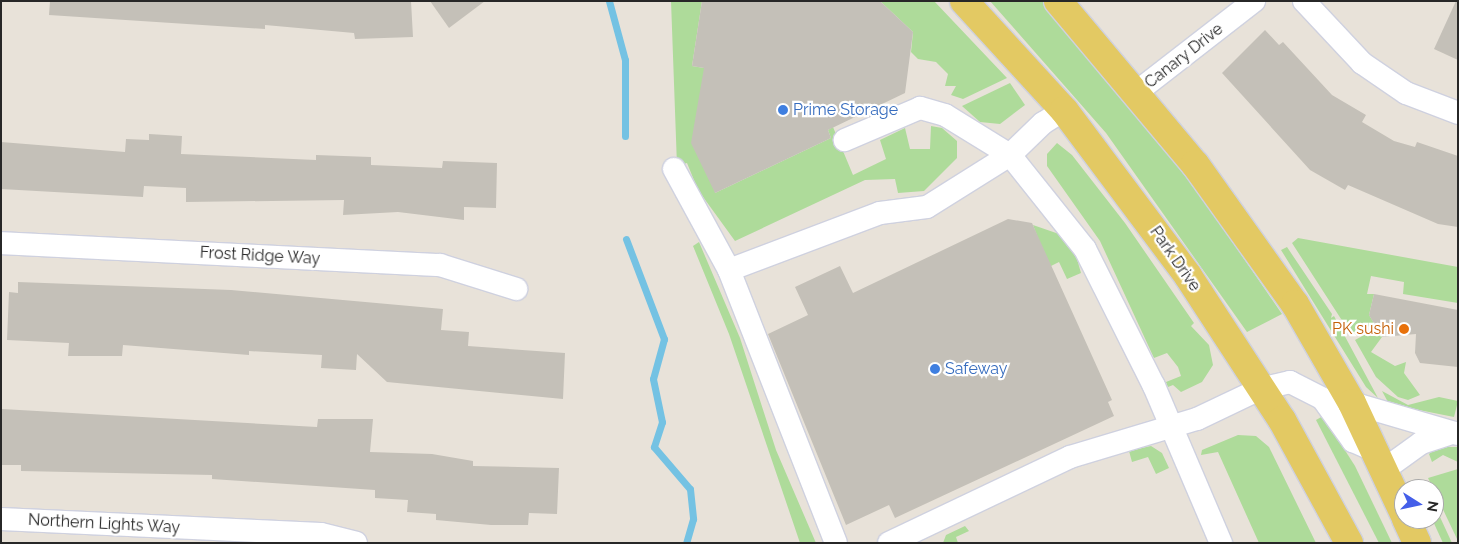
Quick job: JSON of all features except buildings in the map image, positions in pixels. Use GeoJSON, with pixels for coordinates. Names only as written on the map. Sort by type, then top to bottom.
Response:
{"type":"FeatureCollection","features":[{"type":"Feature","properties":{"kind":"main road","name":"Park Drive"},"geometry":{"type":"LineString","coordinates":[[964,1],[1064,110],[1188,276],[1260,389],[1349,543]]}},
{"type":"Feature","properties":{"kind":"main road"},"geometry":{"type":"LineString","coordinates":[[1058,1],[1138,91],[1254,242],[1352,404],[1394,492]]}},
{"type":"Feature","properties":{"kind":"main road"},"geometry":{"type":"LineString","coordinates":[[1411,529],[1417,543]]}},
{"type":"Feature","properties":{"kind":"street","name":"Canary Drive"},"geometry":{"type":"LineString","coordinates":[[1138,91],[1254,1]]}},
{"type":"Feature","properties":{"kind":"street"},"geometry":{"type":"LineString","coordinates":[[1304,1],[1362,63],[1406,93],[1458,113]]}},
{"type":"Feature","properties":{"kind":"street"},"geometry":{"type":"LineString","coordinates":[[845,140],[920,108],[945,115],[1010,155],[1085,249],[1169,427],[1221,543]]}},
{"type":"Feature","properties":{"kind":"street"},"geometry":{"type":"LineString","coordinates":[[729,270],[880,213],[926,207],[1010,155],[1043,123],[1064,110]]}},
{"type":"Feature","properties":{"kind":"street"},"geometry":{"type":"LineString","coordinates":[[674,169],[729,270],[836,543]]}},
{"type":"Feature","properties":{"kind":"street","name":"Frost Ridge Way"},"geometry":{"type":"LineString","coordinates":[[1,243],[440,265],[516,289]]}},
{"type":"Feature","properties":{"kind":"street"},"geometry":{"type":"LineString","coordinates":[[889,543],[915,538],[1070,457],[1169,427],[1260,389],[1290,382],[1307,387],[1323,399],[1353,441],[1380,460],[1421,443],[1455,434]]}},
{"type":"Feature","properties":{"kind":"street"},"geometry":{"type":"LineString","coordinates":[[1352,404],[1455,434]]}},
{"type":"Feature","properties":{"kind":"street","name":"Northern Lights Way"},"geometry":{"type":"LineString","coordinates":[[1,519],[263,538],[321,534],[356,543]]}},
{"type":"Feature","properties":{"kind":"green space"},"geometry":{"type":"Polygon","coordinates":[[[671,1],[702,1],[692,66],[704,68],[715,193],[831,138],[828,130],[833,127],[853,175],[886,159],[880,140],[905,128],[910,149],[930,149],[931,126],[942,128],[957,141],[957,158],[924,191],[898,193],[895,179],[865,180],[735,241],[698,190],[687,163],[677,166],[671,1]]]}},
{"type":"Feature","properties":{"kind":"green space"},"geometry":{"type":"Polygon","coordinates":[[[880,1],[934,1],[1007,78],[963,99],[951,95],[956,86],[945,86],[948,74],[936,62],[918,59],[911,52],[913,32],[880,1]]]}},
{"type":"Feature","properties":{"kind":"green space"},"geometry":{"type":"Polygon","coordinates":[[[990,1],[1043,1],[1057,16],[1178,163],[1282,314],[1247,332],[1106,133],[990,1]]]}},
{"type":"Feature","properties":{"kind":"green space"},"geometry":{"type":"Polygon","coordinates":[[[1010,83],[1025,105],[1000,124],[980,122],[962,106],[1010,83]]]}},
{"type":"Feature","properties":{"kind":"green space"},"geometry":{"type":"Polygon","coordinates":[[[1057,143],[1072,155],[1125,223],[1194,323],[1191,326],[1209,345],[1213,365],[1202,382],[1181,392],[1173,385],[1168,387],[1166,382],[1181,376],[1178,367],[1167,353],[1154,358],[1100,241],[1047,166],[1047,154],[1057,143]]]}},
{"type":"Feature","properties":{"kind":"green space"},"geometry":{"type":"Polygon","coordinates":[[[1033,225],[1059,234],[1075,252],[1081,273],[1067,279],[1059,262],[1049,267],[1033,225]]]}},
{"type":"Feature","properties":{"kind":"green space"},"geometry":{"type":"Polygon","coordinates":[[[1298,238],[1458,267],[1458,303],[1403,294],[1404,282],[1371,276],[1367,294],[1374,294],[1369,315],[1374,323],[1352,336],[1292,243],[1298,238]]]}},
{"type":"Feature","properties":{"kind":"green space"},"geometry":{"type":"Polygon","coordinates":[[[699,242],[740,338],[776,450],[816,543],[800,543],[729,334],[693,246],[699,242]]]}},
{"type":"Feature","properties":{"kind":"green space"},"geometry":{"type":"Polygon","coordinates":[[[1287,247],[1332,314],[1331,318],[1334,316],[1378,398],[1366,387],[1281,250],[1287,247]]]}},
{"type":"Feature","properties":{"kind":"green space"},"geometry":{"type":"Polygon","coordinates":[[[1377,328],[1382,337],[1371,352],[1395,366],[1406,362],[1404,373],[1420,395],[1408,400],[1398,397],[1376,377],[1355,340],[1377,328]]]}},
{"type":"Feature","properties":{"kind":"green space"},"geometry":{"type":"Polygon","coordinates":[[[1382,391],[1408,405],[1439,397],[1458,401],[1454,417],[1389,404],[1382,391]]]}},
{"type":"Feature","properties":{"kind":"green space"},"geometry":{"type":"Polygon","coordinates":[[[1323,416],[1355,466],[1392,543],[1379,543],[1316,420],[1323,416]]]}},
{"type":"Feature","properties":{"kind":"green space"},"geometry":{"type":"Polygon","coordinates":[[[1238,435],[1256,436],[1269,447],[1316,543],[1259,543],[1218,452],[1201,455],[1202,450],[1238,435]]]}},
{"type":"Feature","properties":{"kind":"green space"},"geometry":{"type":"Polygon","coordinates":[[[1151,446],[1162,453],[1169,468],[1156,474],[1148,457],[1132,462],[1129,451],[1151,446]]]}},
{"type":"Feature","properties":{"kind":"green space"},"geometry":{"type":"Polygon","coordinates":[[[1436,447],[1458,447],[1458,462],[1443,455],[1432,462],[1429,454],[1436,447]]]}},
{"type":"Feature","properties":{"kind":"green space"},"geometry":{"type":"Polygon","coordinates":[[[1458,469],[1458,541],[1444,512],[1444,479],[1428,478],[1458,469]]]}},
{"type":"Feature","properties":{"kind":"green space"},"geometry":{"type":"Polygon","coordinates":[[[965,526],[969,531],[956,537],[958,543],[943,543],[946,535],[965,526]]]}},
{"type":"Feature","properties":{"kind":"green space"},"geometry":{"type":"Polygon","coordinates":[[[1444,526],[1452,543],[1443,543],[1437,529],[1444,529],[1444,526]]]}},
{"type":"Feature","properties":{"kind":"waterway"},"geometry":{"type":"LineString","coordinates":[[609,1],[625,60],[625,136]]}},
{"type":"Feature","properties":{"kind":"waterway"},"geometry":{"type":"LineString","coordinates":[[626,239],[664,339],[653,379],[662,422],[654,447],[690,489],[693,519],[686,543]]}},
{"type":"Feature","properties":{"kind":"place","name":"Prime Storage"},"geometry":{"type":"Point","coordinates":[783,110]}},
{"type":"Feature","properties":{"kind":"place","name":"PK sushi"},"geometry":{"type":"Point","coordinates":[1404,329]}},
{"type":"Feature","properties":{"kind":"place","name":"Safeway"},"geometry":{"type":"Point","coordinates":[935,369]}}]}
